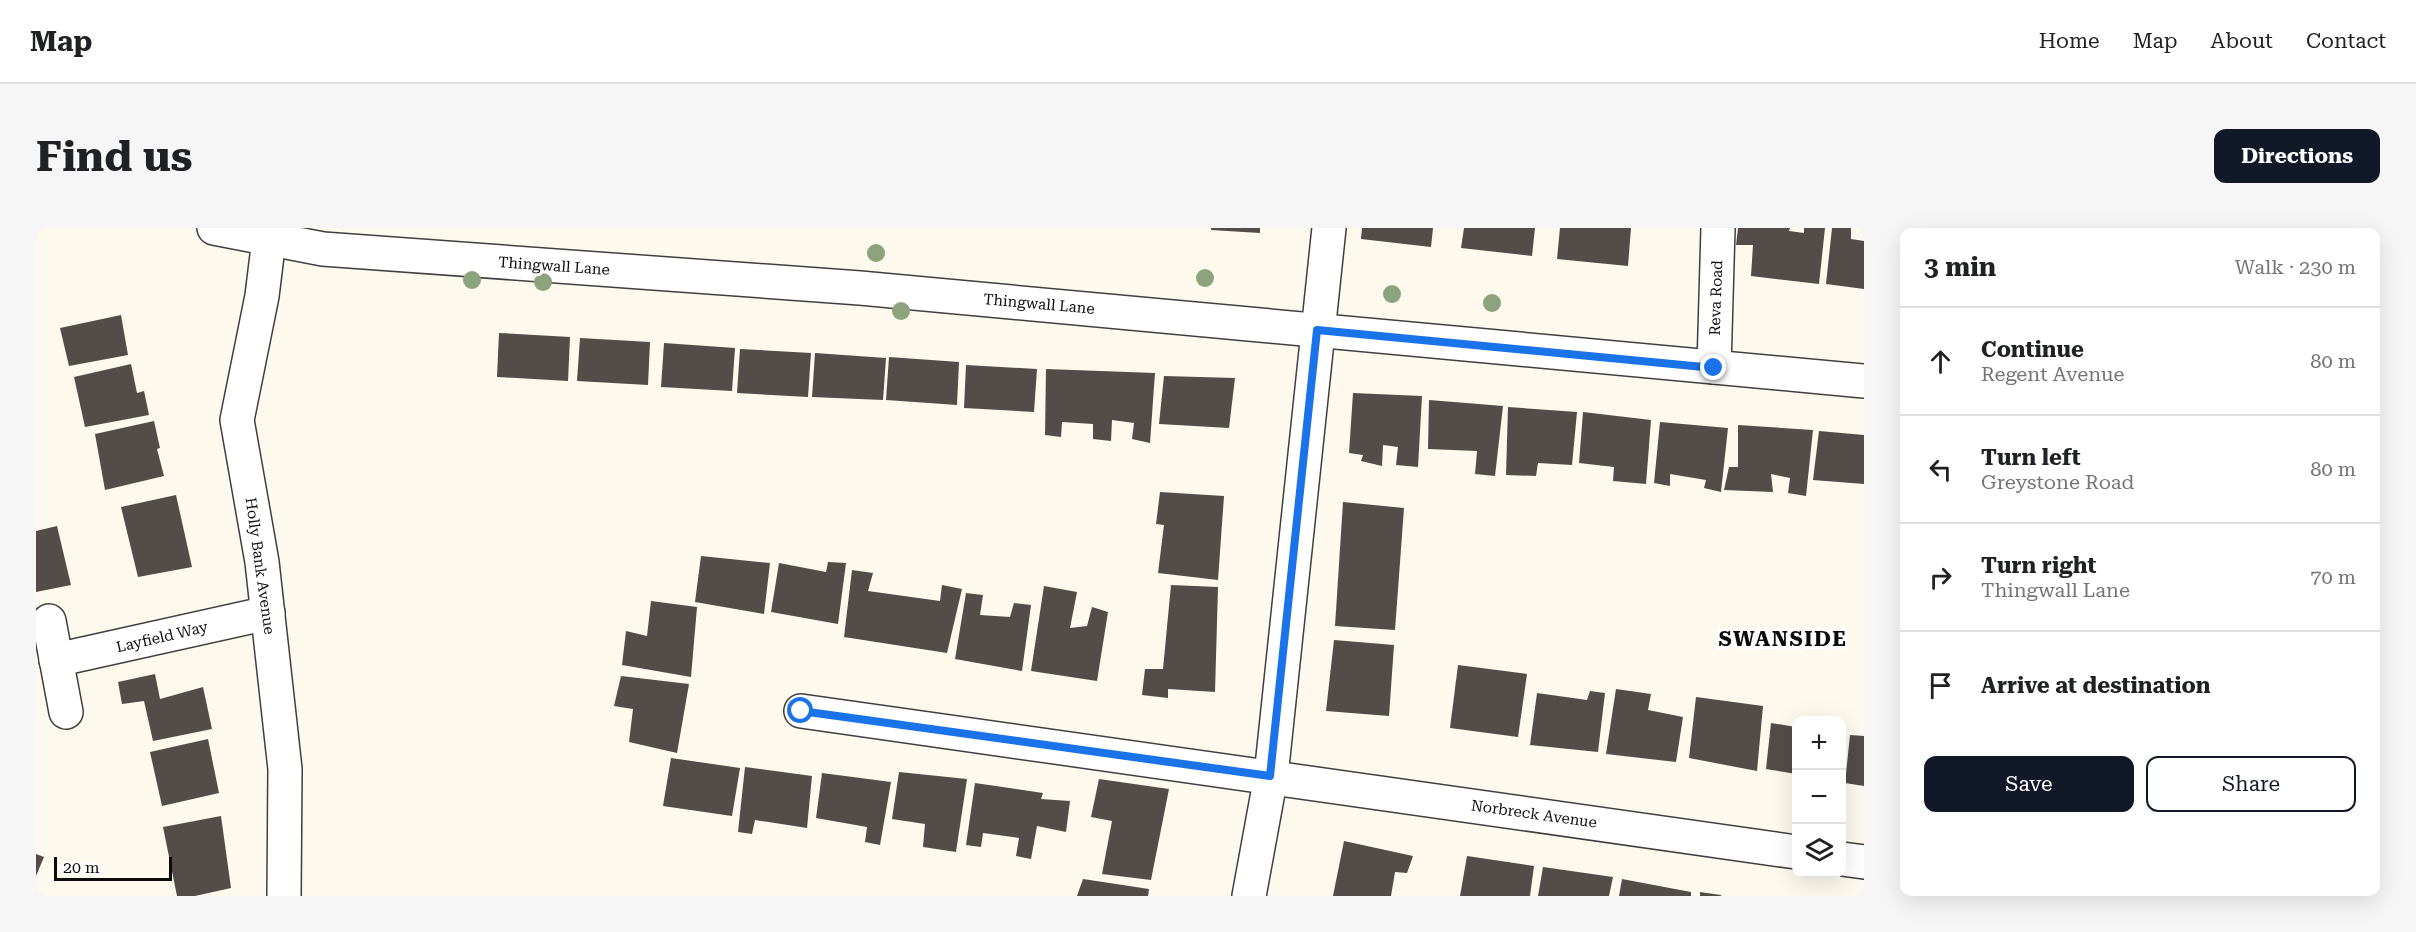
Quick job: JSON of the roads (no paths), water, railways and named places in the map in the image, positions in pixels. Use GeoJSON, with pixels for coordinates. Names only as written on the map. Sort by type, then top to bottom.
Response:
{"type":"FeatureCollection","features":[{"type":"Feature","properties":{"kind":"street","name":"Thingwall Lane"},"geometry":{"type":"LineString","coordinates":[[214,228],[322,249],[860,288],[1864,381]]}},
{"type":"Feature","properties":{"kind":"street"},"geometry":{"type":"LineString","coordinates":[[1249,896],[1270,776],[1329,228]]}},
{"type":"Feature","properties":{"kind":"street","name":"Reva Road"},"geometry":{"type":"LineString","coordinates":[[1714,368],[1718,228]]}},
{"type":"Feature","properties":{"kind":"street","name":"Holly Bank Avenue"},"geometry":{"type":"LineString","coordinates":[[268,239],[262,296],[237,420],[262,562],[285,769],[284,896]]}},
{"type":"Feature","properties":{"kind":"street","name":"Layfield Way"},"geometry":{"type":"LineString","coordinates":[[56,660],[268,613]]}},
{"type":"Feature","properties":{"kind":"street"},"geometry":{"type":"LineString","coordinates":[[49,621],[66,712]]}},
{"type":"Feature","properties":{"kind":"street","name":"Norbreck Avenue"},"geometry":{"type":"LineString","coordinates":[[801,711],[1792,851]]}},
{"type":"Feature","properties":{"kind":"street"},"geometry":{"type":"LineString","coordinates":[[1846,860],[1864,862]]}},
{"type":"Feature","properties":{"kind":"district","name":"SWANSIDE"},"geometry":{"type":"Point","coordinates":[1783,639]}}]}
